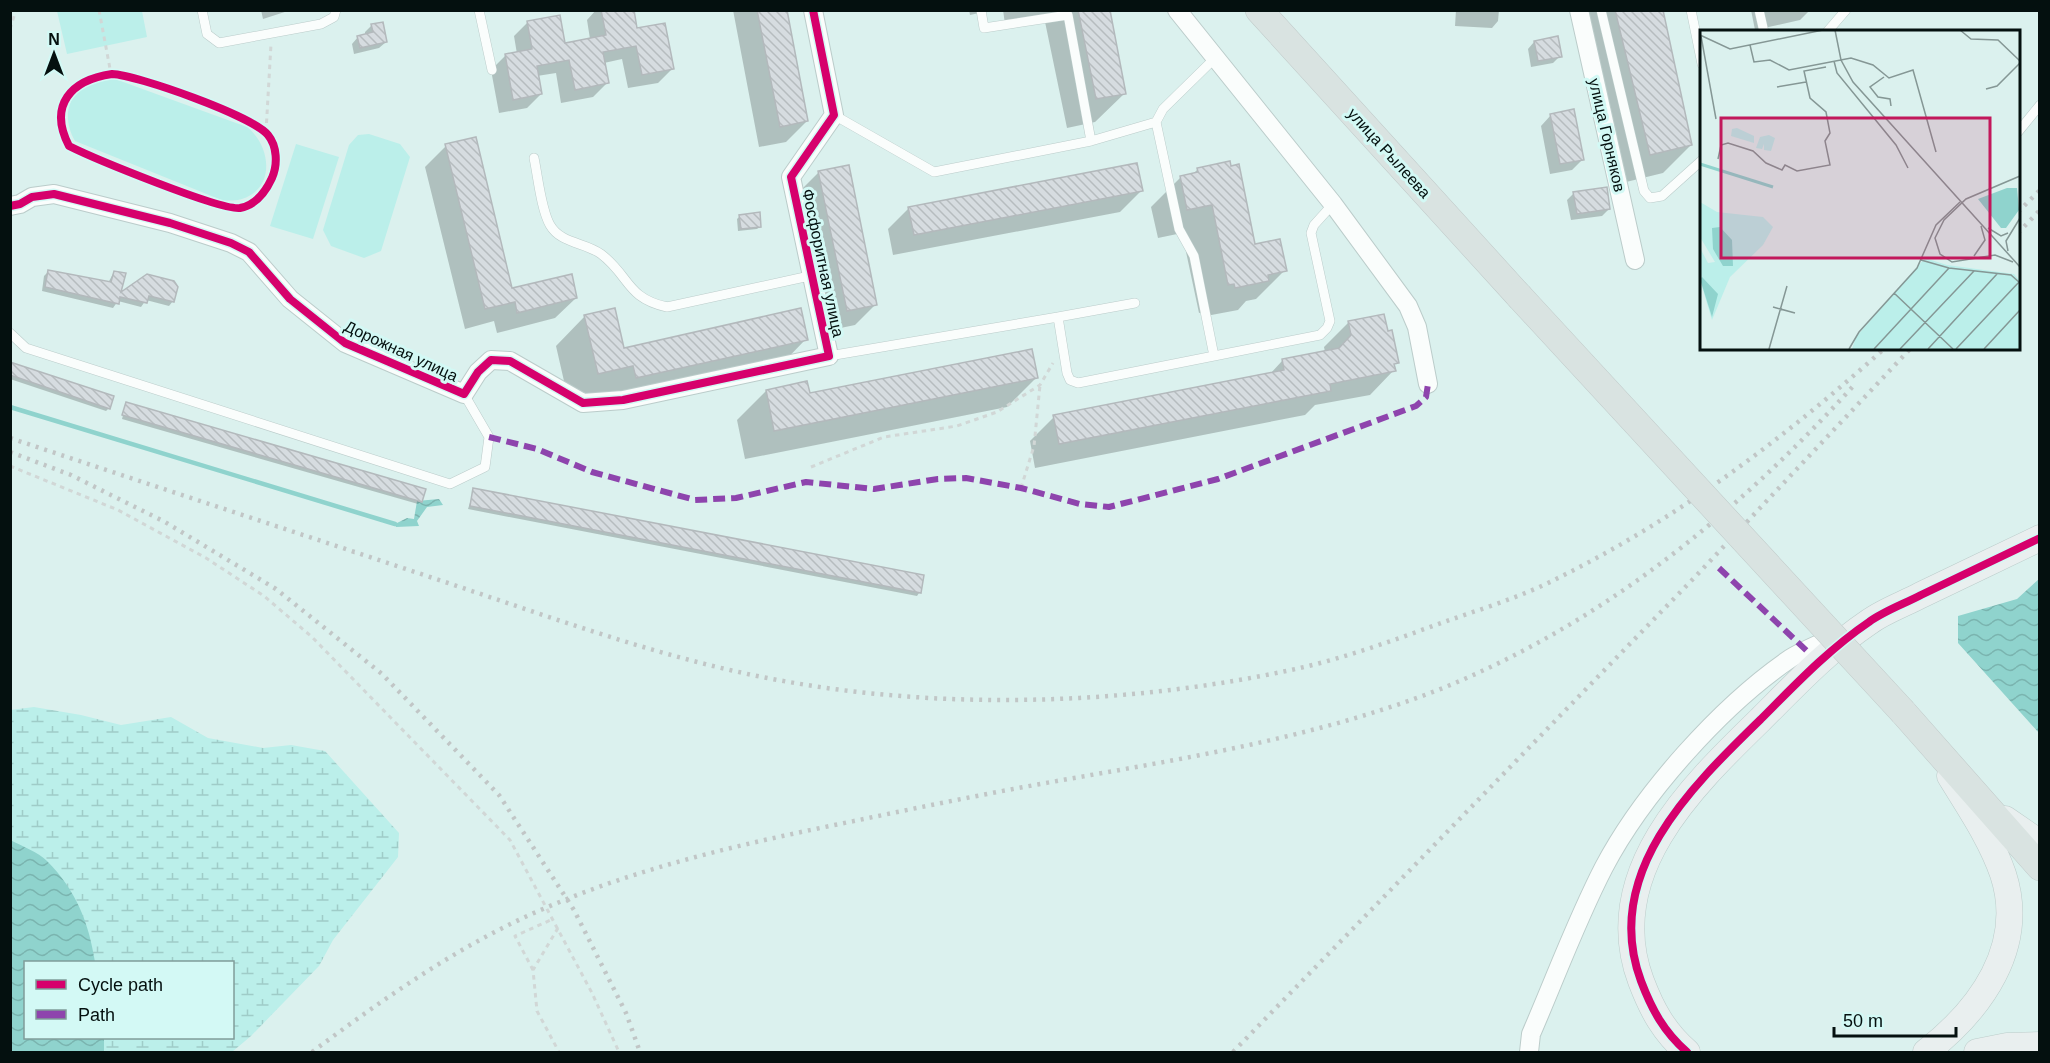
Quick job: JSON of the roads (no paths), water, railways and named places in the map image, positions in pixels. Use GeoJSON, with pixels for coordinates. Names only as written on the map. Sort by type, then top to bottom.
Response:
{"type":"FeatureCollection","features":[{"type":"Feature","properties":{"kind":"main road","name":"улица Рылеева"},"geometry":{"type":"LineString","coordinates":[[1258,10],[1519,297],[1904,712],[2040,867]]}},
{"type":"Feature","properties":{"kind":"street"},"geometry":{"type":"LineString","coordinates":[[813,10],[834,115]]}},
{"type":"Feature","properties":{"kind":"street"},"geometry":{"type":"LineString","coordinates":[[1177,10],[1214,59],[1333,204],[1414,315],[1428,384]]}},
{"type":"Feature","properties":{"kind":"street","name":"улица Горняков"},"geometry":{"type":"LineString","coordinates":[[1580,10],[1635,261]]}},
{"type":"Feature","properties":{"kind":"street","name":"Фосфоритная улица"},"geometry":{"type":"LineString","coordinates":[[829,356],[814,275],[791,177],[834,115]]}},
{"type":"Feature","properties":{"kind":"street","name":"Дорожная улица"},"geometry":{"type":"LineString","coordinates":[[10,207],[32,197],[54,194],[170,223],[231,243],[249,252],[290,299],[345,343],[464,394],[478,372],[491,360],[510,361],[583,403],[623,400],[829,356]]}},
{"type":"Feature","properties":{"kind":"street"},"geometry":{"type":"LineString","coordinates":[[1529,1053],[1531,1034],[1605,866],[1639,813],[1679,761],[1759,681],[1794,657],[2040,538]]}},
{"type":"Feature","properties":{"kind":"street"},"geometry":{"type":"LineString","coordinates":[[1687,1053],[1668,1035],[1650,1006],[1631,945],[1634,891],[1643,868],[1673,814],[1701,779],[1805,675],[1869,621]]}},
{"type":"Feature","properties":{"kind":"street"},"geometry":{"type":"LineString","coordinates":[[1926,1053],[1975,1007],[1993,979],[2008,930],[2009,906],[2003,874],[1983,832],[1930,742]]}},
{"type":"Feature","properties":{"kind":"street"},"geometry":{"type":"LineString","coordinates":[[1987,806],[2040,843]]}},
{"type":"Feature","properties":{"kind":"street"},"geometry":{"type":"LineString","coordinates":[[1977,1053],[2007,1046],[2040,1045]]}},
{"type":"Feature","properties":{"kind":"lane"},"geometry":{"type":"LineString","coordinates":[[202,10],[207,34],[219,43],[321,24],[334,17],[336,10]]}},
{"type":"Feature","properties":{"kind":"lane"},"geometry":{"type":"LineString","coordinates":[[479,10],[492,70]]}},
{"type":"Feature","properties":{"kind":"lane"},"geometry":{"type":"LineString","coordinates":[[981,10],[984,28],[1068,15],[1091,141]]}},
{"type":"Feature","properties":{"kind":"lane"},"geometry":{"type":"LineString","coordinates":[[1601,10],[1644,191],[1650,198],[1662,196],[1700,162]]}},
{"type":"Feature","properties":{"kind":"lane"},"geometry":{"type":"LineString","coordinates":[[1691,10],[1700,54]]}},
{"type":"Feature","properties":{"kind":"lane"},"geometry":{"type":"LineString","coordinates":[[1759,10],[1764,30]]}},
{"type":"Feature","properties":{"kind":"lane"},"geometry":{"type":"LineString","coordinates":[[1829,30],[1847,11]]}},
{"type":"Feature","properties":{"kind":"lane"},"geometry":{"type":"LineString","coordinates":[[1214,59],[1162,109],[1156,122],[1179,229],[1194,256],[1214,356]]}},
{"type":"Feature","properties":{"kind":"lane"},"geometry":{"type":"LineString","coordinates":[[2020,131],[2040,105]]}},
{"type":"Feature","properties":{"kind":"lane"},"geometry":{"type":"LineString","coordinates":[[834,115],[934,172],[1091,141],[1156,122]]}},
{"type":"Feature","properties":{"kind":"lane"},"geometry":{"type":"LineString","coordinates":[[534,158],[549,223],[557,235],[600,253],[619,270],[633,291],[648,303],[667,307],[814,275]]}},
{"type":"Feature","properties":{"kind":"lane"},"geometry":{"type":"LineString","coordinates":[[1058,317],[1067,372],[1070,380],[1078,383],[1320,335],[1330,321],[1311,233],[1314,225],[1333,204]]}},
{"type":"Feature","properties":{"kind":"lane"},"geometry":{"type":"LineString","coordinates":[[829,356],[1135,303]]}},
{"type":"Feature","properties":{"kind":"lane"},"geometry":{"type":"LineString","coordinates":[[10,333],[26,348],[450,484],[485,467],[489,437],[464,394]]}},
{"type":"Feature","properties":{"kind":"water"},"geometry":{"type":"Polygon","coordinates":[[[439,499],[443,505],[427,507],[417,521],[419,526],[396,527],[395,524],[407,518],[414,519],[417,501],[439,499]]]}},
{"type":"Feature","properties":{"kind":"water"},"geometry":{"type":"Polygon","coordinates":[[[2039,579],[2039,733],[1958,643],[1958,616],[2017,599],[2039,579]]]}},
{"type":"Feature","properties":{"kind":"water"},"geometry":{"type":"Polygon","coordinates":[[[10,840],[43,858],[66,884],[85,921],[95,961],[24,961],[24,1039],[104,1039],[104,1052],[11,1052],[10,840]]]}},
{"type":"Feature","properties":{"kind":"waterway"},"geometry":{"type":"LineString","coordinates":[[10,407],[395,524]]}},
{"type":"Feature","properties":{"kind":"railway"},"geometry":{"type":"LineString","coordinates":[[2020,210],[2040,190]]}},
{"type":"Feature","properties":{"kind":"railway"},"geometry":{"type":"LineString","coordinates":[[2020,231],[2040,210]]}},
{"type":"Feature","properties":{"kind":"railway"},"geometry":{"type":"LineString","coordinates":[[10,438],[576,626],[660,652],[746,674],[851,691],[915,697],[980,700],[1110,696],[1238,680],[1336,659],[1501,602],[1556,579],[1644,531],[1728,475],[1809,413],[1883,350]]}},
{"type":"Feature","properties":{"kind":"railway"},"geometry":{"type":"LineString","coordinates":[[1233,1052],[1694,578],[1909,350]]}},
{"type":"Feature","properties":{"kind":"railway"},"geometry":{"type":"LineString","coordinates":[[312,1052],[362,1015],[468,947],[523,918],[603,885],[727,849],[812,830],[981,795],[1155,764],[1301,733],[1349,720],[1443,688],[1502,661],[1560,630],[1667,559],[1765,475],[1856,383]]}},
{"type":"Feature","properties":{"kind":"railway"},"geometry":{"type":"LineString","coordinates":[[10,452],[71,475],[165,522],[276,589],[382,674],[499,795],[574,910],[626,1013],[640,1052]]}}]}
